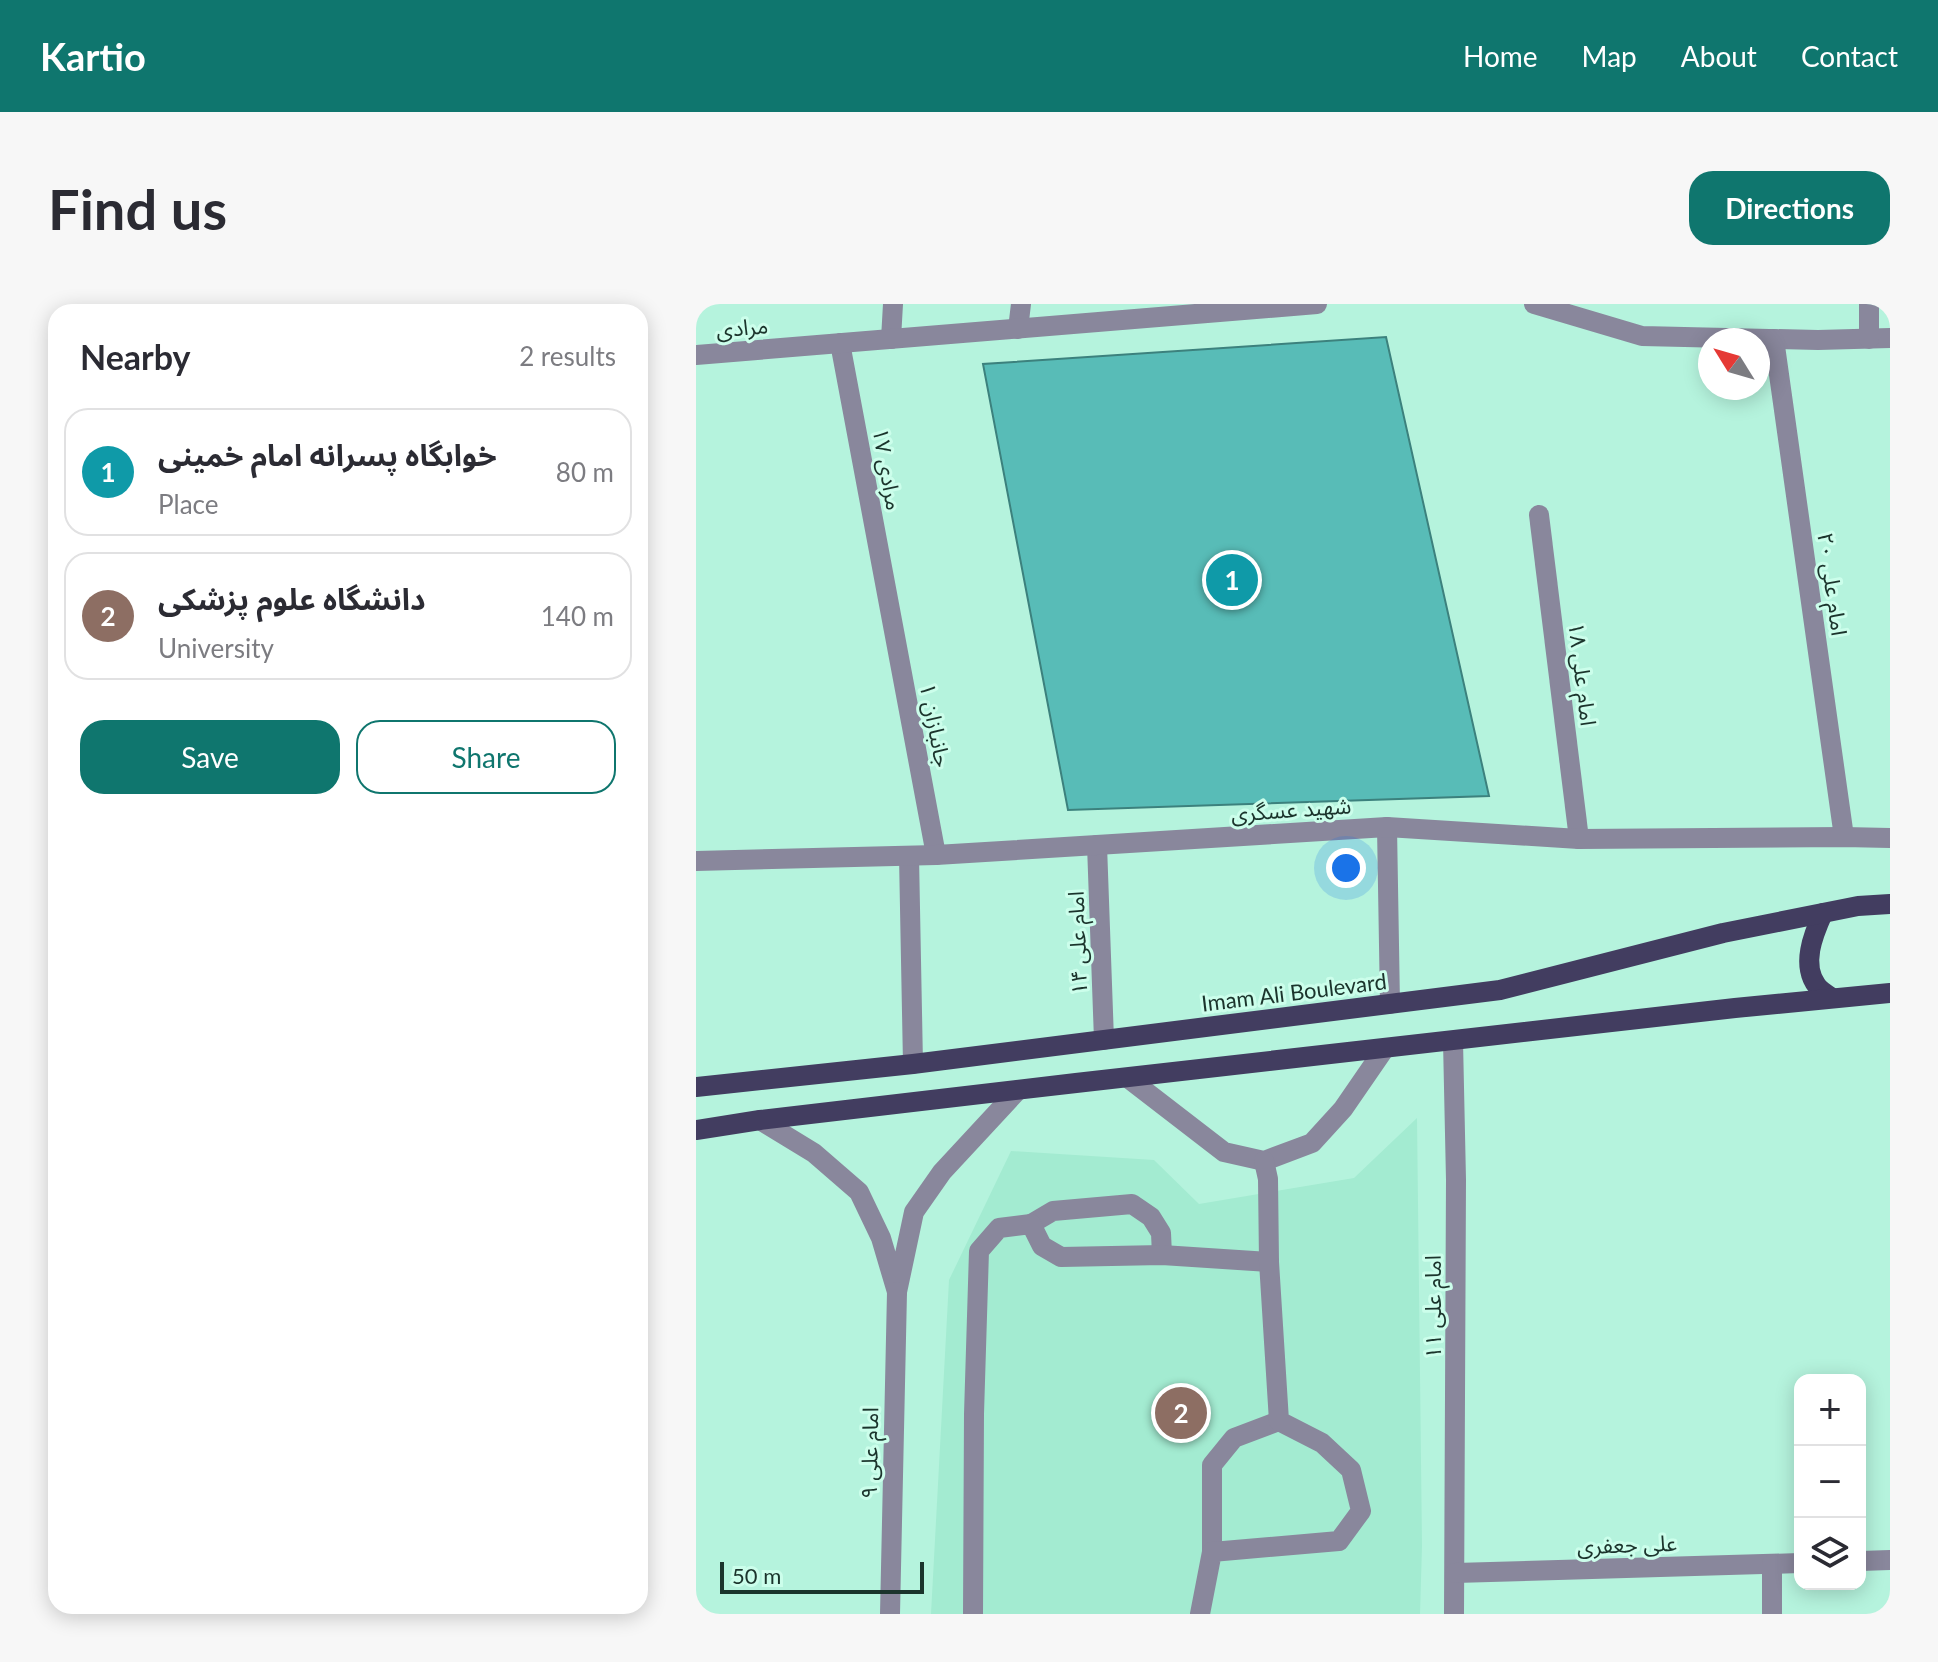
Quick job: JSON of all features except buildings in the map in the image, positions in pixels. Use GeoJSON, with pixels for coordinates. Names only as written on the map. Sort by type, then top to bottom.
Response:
{"type":"FeatureCollection","features":[{"type":"Feature","properties":{"kind":"main road","name":"Imam Ali Boulevard"},"geometry":{"type":"LineString","coordinates":[[696,1087],[913,1064],[1500,990],[1723,933],[1858,906],[1890,904]]}},
{"type":"Feature","properties":{"kind":"main road"},"geometry":{"type":"LineString","coordinates":[[1823,913],[1810,950],[1810,970],[1817,986],[1832,998]]}},
{"type":"Feature","properties":{"kind":"main road"},"geometry":{"type":"LineString","coordinates":[[696,1130],[1018,1090],[1890,993]]}},
{"type":"Feature","properties":{"kind":"street"},"geometry":{"type":"LineString","coordinates":[[891,339],[893,304]]}},
{"type":"Feature","properties":{"kind":"street"},"geometry":{"type":"LineString","coordinates":[[1018,329],[1021,304]]}},
{"type":"Feature","properties":{"kind":"street","name":"مرادی"},"geometry":{"type":"LineString","coordinates":[[696,355],[1317,304]]}},
{"type":"Feature","properties":{"kind":"street"},"geometry":{"type":"LineString","coordinates":[[1534,304],[1642,336],[1890,338]]}},
{"type":"Feature","properties":{"kind":"street"},"geometry":{"type":"LineString","coordinates":[[1869,304],[1869,339]]}},
{"type":"Feature","properties":{"kind":"street","name":"امام علی ۲۰"},"geometry":{"type":"LineString","coordinates":[[1774,339],[1844,837]]}},
{"type":"Feature","properties":{"kind":"street","name":"مرادی ۱۷"},"geometry":{"type":"LineString","coordinates":[[840,343],[889,604]]}},
{"type":"Feature","properties":{"kind":"street","name":"امام علی ۱۸"},"geometry":{"type":"LineString","coordinates":[[1539,515],[1579,839]]}},
{"type":"Feature","properties":{"kind":"street","name":"جانبازان ۱"},"geometry":{"type":"LineString","coordinates":[[889,604],[936,855]]}},
{"type":"Feature","properties":{"kind":"street"},"geometry":{"type":"LineString","coordinates":[[1387,827],[1390,1004]]}},
{"type":"Feature","properties":{"kind":"street","name":"شهید عسگری"},"geometry":{"type":"LineString","coordinates":[[696,861],[936,855],[1387,827],[1579,839],[1890,838]]}},
{"type":"Feature","properties":{"kind":"street","name":"امام علی ۱۴"},"geometry":{"type":"LineString","coordinates":[[1097,845],[1104,1040]]}},
{"type":"Feature","properties":{"kind":"street"},"geometry":{"type":"LineString","coordinates":[[909,856],[913,1064]]}},
{"type":"Feature","properties":{"kind":"street","name":"امام علی ۱۱"},"geometry":{"type":"LineString","coordinates":[[1453,1041],[1456,1180],[1454,1614]]}},
{"type":"Feature","properties":{"kind":"street"},"geometry":{"type":"LineString","coordinates":[[1128,1078],[1224,1152],[1264,1161],[1312,1143],[1343,1109],[1385,1048]]}},
{"type":"Feature","properties":{"kind":"street","name":"امام علی ۹"},"geometry":{"type":"LineString","coordinates":[[890,1614],[897,1292],[914,1212],[942,1172],[1018,1090]]}},
{"type":"Feature","properties":{"kind":"street","name":"امام علی ۹"},"geometry":{"type":"LineString","coordinates":[[760,1120],[814,1153],[859,1192],[881,1238],[897,1292]]}},
{"type":"Feature","properties":{"kind":"street"},"geometry":{"type":"LineString","coordinates":[[1264,1161],[1268,1179],[1269,1262],[1279,1421]]}},
{"type":"Feature","properties":{"kind":"street"},"geometry":{"type":"LineString","coordinates":[[973,1614],[979,1251],[999,1228],[1031,1224],[1053,1211],[1132,1204],[1151,1217],[1161,1233],[1162,1255]]}},
{"type":"Feature","properties":{"kind":"street"},"geometry":{"type":"LineString","coordinates":[[1031,1224],[1042,1246],[1061,1257],[1162,1255],[1269,1262]]}},
{"type":"Feature","properties":{"kind":"street"},"geometry":{"type":"LineString","coordinates":[[1200,1614],[1212,1552],[1212,1465],[1234,1438],[1279,1421],[1322,1443],[1351,1470],[1361,1511],[1339,1541],[1212,1552]]}},
{"type":"Feature","properties":{"kind":"street"},"geometry":{"type":"LineString","coordinates":[[1866,1561],[1890,1560]]}},
{"type":"Feature","properties":{"kind":"street","name":"علی جعفری"},"geometry":{"type":"LineString","coordinates":[[1455,1573],[1794,1563]]}},
{"type":"Feature","properties":{"kind":"street"},"geometry":{"type":"LineString","coordinates":[[1772,1564],[1772,1614]]}},
{"type":"Feature","properties":{"kind":"shaded area"},"geometry":{"type":"Polygon","coordinates":[[[1417,1118],[1422,1546],[1420,1614],[931,1614],[949,1280],[1011,1151],[1154,1160],[1199,1204],[1354,1178],[1417,1118]]]}},
{"type":"Feature","properties":{"kind":"place","name":"خوابگاه پسرانه امام خمینی"},"geometry":{"type":"Point","coordinates":[1232,580]}},
{"type":"Feature","properties":{"kind":"place","name":"دانشگاه علوم پزشکی"},"geometry":{"type":"Point","coordinates":[1181,1413]}}]}
